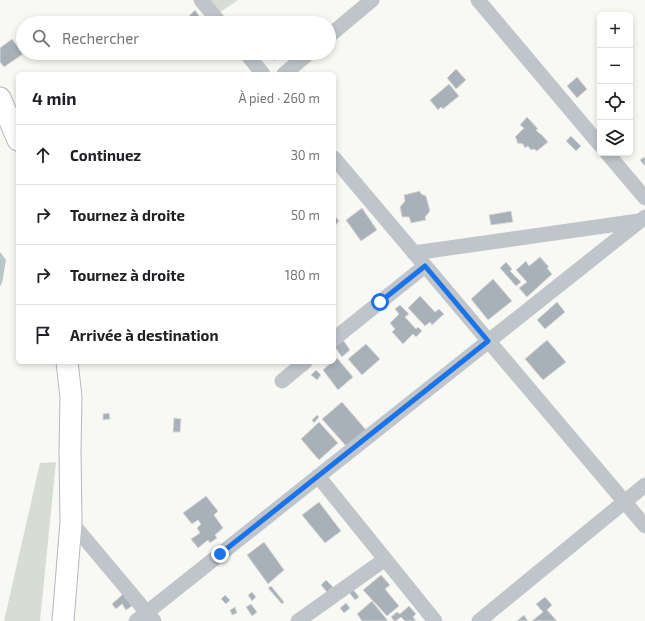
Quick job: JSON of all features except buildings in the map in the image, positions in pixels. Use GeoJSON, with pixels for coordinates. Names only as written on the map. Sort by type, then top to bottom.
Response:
{"type":"FeatureCollection","features":[{"type":"Feature","properties":{"kind":"main road"},"geometry":{"type":"LineString","coordinates":[[0,98],[16,135]]}},
{"type":"Feature","properties":{"kind":"main road"},"geometry":{"type":"LineString","coordinates":[[63,621],[71,522],[71,396],[67,364]]}},
{"type":"Feature","properties":{"kind":"street"},"geometry":{"type":"LineString","coordinates":[[201,0],[214,16]]}},
{"type":"Feature","properties":{"kind":"street"},"geometry":{"type":"LineString","coordinates":[[336,30],[372,0]]}},
{"type":"Feature","properties":{"kind":"street"},"geometry":{"type":"LineString","coordinates":[[478,0],[597,141]]}},
{"type":"Feature","properties":{"kind":"street"},"geometry":{"type":"LineString","coordinates":[[252,60],[261,72]]}},
{"type":"Feature","properties":{"kind":"street"},"geometry":{"type":"LineString","coordinates":[[286,72],[301,60]]}},
{"type":"Feature","properties":{"kind":"street"},"geometry":{"type":"LineString","coordinates":[[610,156],[645,198]]}},
{"type":"Feature","properties":{"kind":"street"},"geometry":{"type":"LineString","coordinates":[[336,163],[645,526]]}},
{"type":"Feature","properties":{"kind":"street"},"geometry":{"type":"LineString","coordinates":[[414,253],[643,219]]}},
{"type":"Feature","properties":{"kind":"street"},"geometry":{"type":"LineString","coordinates":[[71,522],[146,618],[318,476],[643,219]]}},
{"type":"Feature","properties":{"kind":"street"},"geometry":{"type":"LineString","coordinates":[[336,337],[425,266]]}},
{"type":"Feature","properties":{"kind":"street"},"geometry":{"type":"LineString","coordinates":[[282,381],[303,364]]}},
{"type":"Feature","properties":{"kind":"street"},"geometry":{"type":"LineString","coordinates":[[318,476],[384,560],[435,621]]}},
{"type":"Feature","properties":{"kind":"street"},"geometry":{"type":"LineString","coordinates":[[479,621],[645,484]]}},
{"type":"Feature","properties":{"kind":"street"},"geometry":{"type":"LineString","coordinates":[[298,621],[384,560]]}},
{"type":"Feature","properties":{"kind":"shaded area"},"geometry":{"type":"Polygon","coordinates":[[[197,0],[238,0],[214,16],[212,16],[197,0]]]}},
{"type":"Feature","properties":{"kind":"shaded area"},"geometry":{"type":"Polygon","coordinates":[[[0,252],[6,260],[2,283],[0,286],[0,252]]]}},
{"type":"Feature","properties":{"kind":"shaded area"},"geometry":{"type":"Polygon","coordinates":[[[56,462],[40,621],[4,621],[40,463],[56,462]]]}},
{"type":"Feature","properties":{"kind":"route"},"geometry":{"type":"LineString","coordinates":[[220,554],[488,341],[425,266],[380,302]]}}]}
